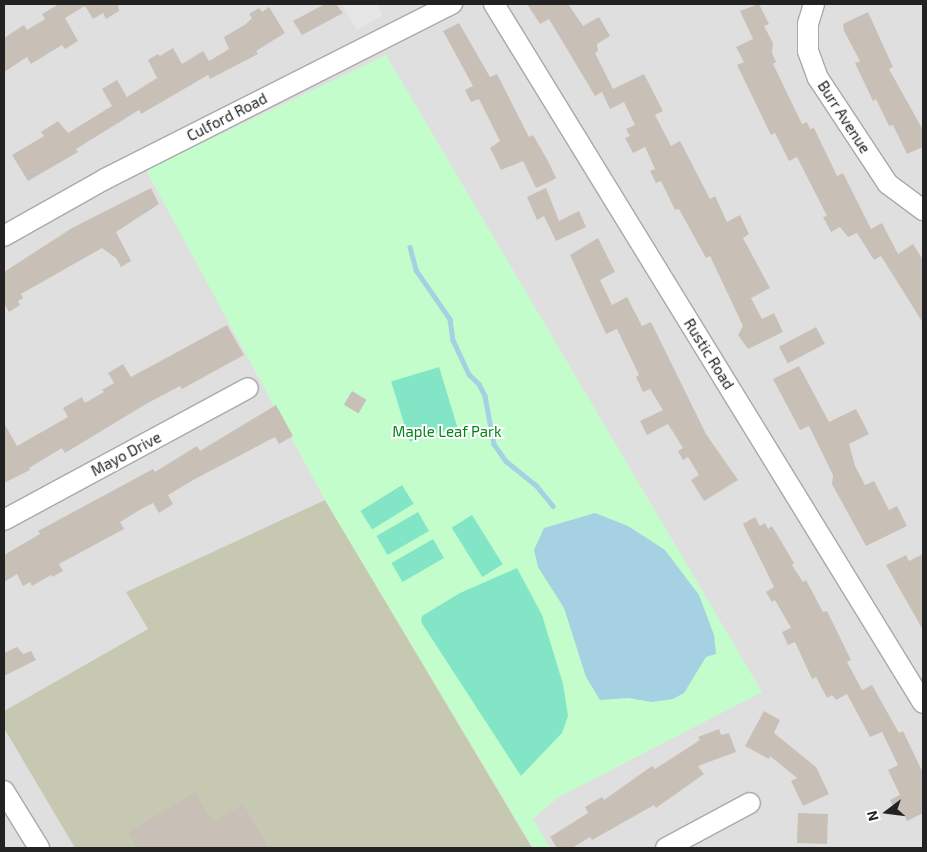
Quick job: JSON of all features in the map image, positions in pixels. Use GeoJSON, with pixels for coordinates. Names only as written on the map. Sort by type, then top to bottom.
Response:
{"type":"FeatureCollection","features":[{"type":"Feature","properties":{"kind":"street","name":"Culford Road"},"geometry":{"type":"LineString","coordinates":[[4,236],[105,179],[452,4]]}},
{"type":"Feature","properties":{"kind":"street","name":"Rustic Road"},"geometry":{"type":"LineString","coordinates":[[494,4],[923,704]]}},
{"type":"Feature","properties":{"kind":"street","name":"Burr Avenue"},"geometry":{"type":"LineString","coordinates":[[814,4],[808,24],[807,43],[818,78],[888,184],[923,210]]}},
{"type":"Feature","properties":{"kind":"street","name":"Mayo Drive"},"geometry":{"type":"LineString","coordinates":[[4,520],[248,388]]}},
{"type":"Feature","properties":{"kind":"street"},"geometry":{"type":"LineString","coordinates":[[4,792],[39,848]]}},
{"type":"Feature","properties":{"kind":"street"},"geometry":{"type":"LineString","coordinates":[[666,848],[750,802]]}},
{"type":"Feature","properties":{"kind":"shaded area"},"geometry":{"type":"Polygon","coordinates":[[[4,4],[923,4],[923,848],[4,848],[4,4]]]}},
{"type":"Feature","properties":{"kind":"shaded area"},"geometry":{"type":"Polygon","coordinates":[[[342,4],[376,4],[383,15],[357,30],[342,4]]]}},
{"type":"Feature","properties":{"kind":"shaded area"},"geometry":{"type":"Polygon","coordinates":[[[325,500],[532,848],[75,848],[4,728],[4,711],[148,629],[126,592],[325,500]]]}},
{"type":"Feature","properties":{"kind":"green space","name":"Maple Leaf Park"},"geometry":{"type":"Polygon","coordinates":[[[386,55],[762,692],[557,798],[533,819],[550,848],[533,848],[325,500],[146,170],[386,55]]]}},
{"type":"Feature","properties":{"kind":"green space"},"geometry":{"type":"Polygon","coordinates":[[[439,367],[457,427],[410,442],[391,382],[439,367]]]}},
{"type":"Feature","properties":{"kind":"green space"},"geometry":{"type":"Polygon","coordinates":[[[402,485],[414,504],[372,530],[360,511],[402,485]]]}},
{"type":"Feature","properties":{"kind":"green space"},"geometry":{"type":"Polygon","coordinates":[[[418,512],[429,531],[387,555],[376,536],[418,512]]]}},
{"type":"Feature","properties":{"kind":"green space"},"geometry":{"type":"Polygon","coordinates":[[[472,515],[503,564],[482,577],[452,528],[472,515]]]}},
{"type":"Feature","properties":{"kind":"green space"},"geometry":{"type":"Polygon","coordinates":[[[433,539],[444,558],[402,582],[391,563],[433,539]]]}},
{"type":"Feature","properties":{"kind":"green space"},"geometry":{"type":"Polygon","coordinates":[[[517,568],[542,615],[563,684],[568,716],[562,733],[521,776],[421,622],[422,616],[460,593],[517,568]]]}},
{"type":"Feature","properties":{"kind":"water"},"geometry":{"type":"Polygon","coordinates":[[[595,513],[628,526],[665,550],[699,595],[714,635],[716,654],[706,657],[684,693],[673,699],[652,702],[628,698],[600,700],[586,677],[564,608],[538,567],[534,550],[544,528],[595,513]]]}},
{"type":"Feature","properties":{"kind":"building"},"geometry":{"type":"Polygon","coordinates":[[[59,4],[118,4],[119,11],[106,19],[103,13],[93,19],[85,6],[65,18],[78,41],[65,49],[62,45],[31,64],[27,57],[4,72],[4,38],[24,25],[27,30],[45,19],[42,14],[59,4]]]}},
{"type":"Feature","properties":{"kind":"building"},"geometry":{"type":"Polygon","coordinates":[[[325,4],[336,4],[343,13],[302,35],[293,21],[325,4]]]}},
{"type":"Feature","properties":{"kind":"building"},"geometry":{"type":"Polygon","coordinates":[[[527,4],[568,4],[583,26],[599,17],[610,36],[597,44],[598,51],[595,53],[613,89],[644,74],[663,111],[655,115],[671,146],[680,141],[710,199],[715,196],[727,222],[740,215],[749,234],[743,238],[770,288],[751,298],[762,319],[774,313],[783,332],[748,349],[738,335],[743,326],[710,256],[706,258],[679,209],[675,210],[661,181],[656,183],[650,171],[655,169],[645,147],[633,153],[625,138],[630,136],[626,129],[635,125],[624,102],[610,109],[602,92],[595,96],[549,19],[540,24],[527,4]]]}},
{"type":"Feature","properties":{"kind":"building"},"geometry":{"type":"Polygon","coordinates":[[[759,4],[769,24],[764,26],[773,43],[772,53],[776,62],[773,64],[802,124],[807,122],[810,129],[814,128],[837,176],[843,173],[871,229],[882,223],[898,254],[913,244],[923,260],[923,323],[881,256],[874,260],[857,233],[848,237],[840,227],[831,232],[823,217],[827,216],[797,157],[789,161],[775,133],[771,135],[737,65],[744,62],[736,47],[753,39],[740,11],[759,4]]]}},
{"type":"Feature","properties":{"kind":"building"},"geometry":{"type":"Polygon","coordinates":[[[269,7],[285,33],[256,51],[258,54],[210,79],[208,75],[141,114],[139,110],[76,149],[78,152],[28,181],[12,155],[44,136],[41,132],[58,121],[68,133],[112,106],[102,89],[117,80],[127,97],[157,78],[148,60],[158,54],[160,56],[173,48],[182,64],[203,51],[209,61],[229,49],[224,37],[246,24],[252,18],[249,14],[259,8],[262,12],[269,7]]]}},
{"type":"Feature","properties":{"kind":"building"},"geometry":{"type":"Polygon","coordinates":[[[868,12],[893,67],[889,69],[923,130],[923,147],[907,154],[893,125],[889,126],[876,99],[873,101],[855,63],[860,61],[844,31],[843,24],[868,12]]]}},
{"type":"Feature","properties":{"kind":"building"},"geometry":{"type":"Polygon","coordinates":[[[459,23],[490,77],[497,74],[529,137],[533,135],[548,161],[556,178],[553,180],[536,188],[523,161],[501,170],[490,148],[500,141],[479,99],[471,102],[465,90],[473,86],[443,31],[459,23]]]}},
{"type":"Feature","properties":{"kind":"building"},"geometry":{"type":"Polygon","coordinates":[[[151,188],[159,204],[116,232],[131,261],[121,267],[116,258],[102,248],[21,294],[23,298],[18,301],[20,305],[9,312],[4,303],[4,272],[72,228],[151,188]]]}},
{"type":"Feature","properties":{"kind":"building"},"geometry":{"type":"Polygon","coordinates":[[[546,188],[559,221],[579,211],[586,227],[556,241],[544,216],[537,220],[527,197],[546,188]]]}},
{"type":"Feature","properties":{"kind":"building"},"geometry":{"type":"Polygon","coordinates":[[[598,238],[615,272],[600,280],[612,305],[627,297],[642,326],[651,322],[706,434],[738,480],[704,501],[691,480],[699,475],[688,457],[683,460],[678,451],[683,448],[668,424],[647,435],[640,421],[663,410],[650,389],[643,392],[636,377],[639,375],[617,329],[606,334],[570,255],[598,238]]]}},
{"type":"Feature","properties":{"kind":"building"},"geometry":{"type":"Polygon","coordinates":[[[227,325],[244,355],[182,389],[180,386],[146,404],[65,453],[62,448],[29,468],[30,470],[4,483],[4,423],[17,446],[68,417],[63,408],[82,397],[85,403],[104,392],[102,390],[114,383],[108,373],[123,364],[131,377],[227,325]]]}},
{"type":"Feature","properties":{"kind":"building"},"geometry":{"type":"Polygon","coordinates":[[[816,327],[825,344],[788,363],[779,347],[816,327]]]}},
{"type":"Feature","properties":{"kind":"building"},"geometry":{"type":"Polygon","coordinates":[[[799,366],[829,422],[856,409],[869,434],[849,444],[855,466],[865,485],[874,481],[889,510],[897,506],[907,526],[866,546],[832,484],[833,475],[809,426],[800,430],[773,379],[799,366]]]}},
{"type":"Feature","properties":{"kind":"building"},"geometry":{"type":"Polygon","coordinates":[[[352,391],[367,400],[358,413],[344,405],[352,391]]]}},
{"type":"Feature","properties":{"kind":"building"},"geometry":{"type":"Polygon","coordinates":[[[276,405],[293,436],[279,444],[275,437],[195,479],[168,495],[173,504],[159,513],[153,503],[143,508],[120,522],[124,529],[59,564],[63,571],[52,577],[51,575],[32,586],[30,582],[23,586],[17,574],[4,582],[4,555],[40,534],[38,531],[153,469],[155,472],[197,446],[200,451],[276,405]]]}},
{"type":"Feature","properties":{"kind":"building"},"geometry":{"type":"Polygon","coordinates":[[[755,517],[760,526],[765,523],[768,529],[772,526],[803,582],[806,580],[823,612],[827,611],[851,660],[847,662],[862,690],[872,685],[899,733],[903,731],[923,773],[923,813],[907,821],[903,813],[897,816],[890,800],[900,795],[888,770],[898,765],[882,732],[870,737],[847,694],[836,700],[832,695],[827,698],[816,677],[812,679],[795,642],[788,645],[782,632],[791,628],[775,600],[772,602],[766,592],[774,587],[743,524],[755,517]]]}},
{"type":"Feature","properties":{"kind":"building"},"geometry":{"type":"Polygon","coordinates":[[[923,554],[923,630],[886,565],[906,555],[909,561],[923,554]]]}},
{"type":"Feature","properties":{"kind":"building"},"geometry":{"type":"Polygon","coordinates":[[[17,647],[23,654],[31,651],[36,660],[4,676],[4,653],[17,647]]]}},
{"type":"Feature","properties":{"kind":"building"},"geometry":{"type":"Polygon","coordinates":[[[764,711],[780,720],[774,733],[816,767],[829,794],[803,806],[791,781],[797,778],[770,756],[769,759],[745,746],[764,711]]]}},
{"type":"Feature","properties":{"kind":"building"},"geometry":{"type":"Polygon","coordinates":[[[719,729],[721,735],[729,733],[736,752],[698,766],[704,774],[656,808],[654,805],[592,840],[590,837],[572,848],[557,848],[550,837],[588,813],[585,807],[602,797],[604,800],[652,766],[655,769],[700,740],[698,737],[719,729]]]}},
{"type":"Feature","properties":{"kind":"building"},"geometry":{"type":"Polygon","coordinates":[[[195,792],[213,822],[243,804],[269,848],[137,848],[128,832],[195,792]]]}},
{"type":"Feature","properties":{"kind":"building"},"geometry":{"type":"Polygon","coordinates":[[[798,813],[828,814],[827,844],[797,843],[798,813]]]}},
{"type":"Feature","properties":{"kind":"waterway"},"geometry":{"type":"LineString","coordinates":[[410,247],[416,270],[450,319],[453,340],[469,374],[479,384],[485,396],[494,444],[506,461],[536,485],[553,506]]}}]}
